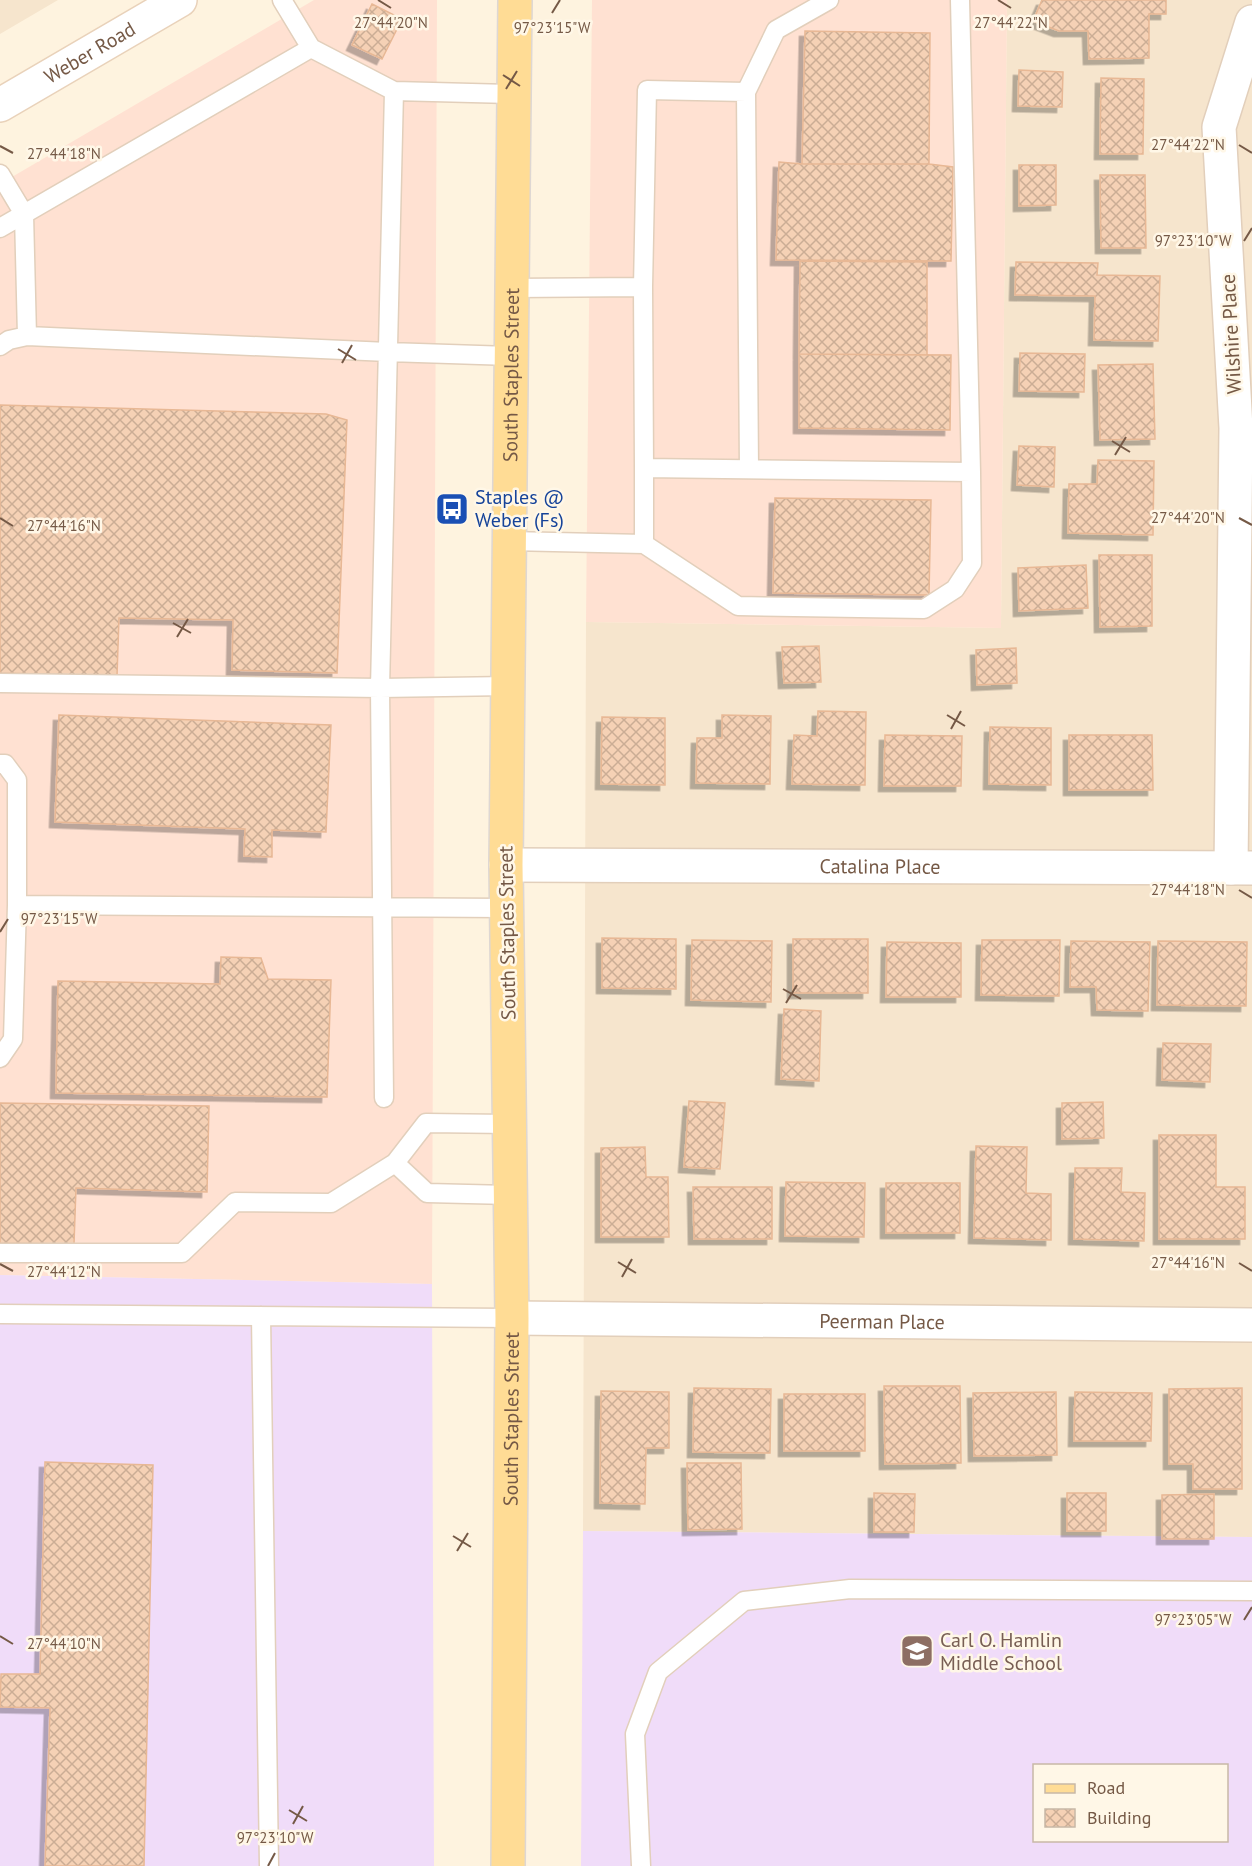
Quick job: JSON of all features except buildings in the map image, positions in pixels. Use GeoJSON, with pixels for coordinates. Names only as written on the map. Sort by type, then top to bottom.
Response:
{"type":"FeatureCollection","features":[{"type":"Feature","properties":{"kind":"main road","name":"South Staples Street"},"geometry":{"type":"LineString","coordinates":[[508,1866],[512,1318],[506,865],[515,0]]}},
{"type":"Feature","properties":{"kind":"street","name":"Weber Road"},"geometry":{"type":"LineString","coordinates":[[0,105],[148,9],[180,0]]}},
{"type":"Feature","properties":{"kind":"street","name":"Wilshire Place"},"geometry":{"type":"LineString","coordinates":[[1242,868],[1244,428],[1219,128],[1252,22]]}},
{"type":"Feature","properties":{"kind":"street","name":"Catalina Place"},"geometry":{"type":"LineString","coordinates":[[506,865],[1242,868]]}},
{"type":"Feature","properties":{"kind":"street","name":"Peerman Place"},"geometry":{"type":"LineString","coordinates":[[512,1318],[1252,1325]]}},
{"type":"Feature","properties":{"kind":"lane"},"geometry":{"type":"LineString","coordinates":[[282,0],[311,48],[394,91],[514,94]]}},
{"type":"Feature","properties":{"kind":"lane"},"geometry":{"type":"LineString","coordinates":[[749,469],[746,92],[776,30],[829,0]]}},
{"type":"Feature","properties":{"kind":"lane"},"geometry":{"type":"LineString","coordinates":[[509,541],[644,544],[738,606],[924,609],[955,589],[972,563],[960,0]]}},
{"type":"Feature","properties":{"kind":"lane"},"geometry":{"type":"LineString","coordinates":[[0,228],[311,48]]}},
{"type":"Feature","properties":{"kind":"lane"},"geometry":{"type":"LineString","coordinates":[[644,544],[643,287],[647,90],[746,92]]}},
{"type":"Feature","properties":{"kind":"lane"},"geometry":{"type":"LineString","coordinates":[[384,1098],[381,688],[394,91]]}},
{"type":"Feature","properties":{"kind":"lane"},"geometry":{"type":"LineString","coordinates":[[0,174],[24,214],[27,336]]}},
{"type":"Feature","properties":{"kind":"lane"},"geometry":{"type":"LineString","coordinates":[[512,288],[643,287]]}},
{"type":"Feature","properties":{"kind":"lane"},"geometry":{"type":"LineString","coordinates":[[0,346],[9,340],[27,336],[511,356]]}},
{"type":"Feature","properties":{"kind":"lane"},"geometry":{"type":"LineString","coordinates":[[644,468],[971,471]]}},
{"type":"Feature","properties":{"kind":"lane"},"geometry":{"type":"LineString","coordinates":[[0,683],[381,688],[508,687]]}},
{"type":"Feature","properties":{"kind":"lane"},"geometry":{"type":"LineString","coordinates":[[0,764],[5,764],[17,780],[17,905],[13,1040],[0,1058]]}},
{"type":"Feature","properties":{"kind":"lane"},"geometry":{"type":"LineString","coordinates":[[17,905],[506,908]]}},
{"type":"Feature","properties":{"kind":"lane"},"geometry":{"type":"LineString","coordinates":[[0,1253],[182,1253],[235,1202],[331,1203],[395,1163],[426,1123],[509,1124]]}},
{"type":"Feature","properties":{"kind":"lane"},"geometry":{"type":"LineString","coordinates":[[395,1163],[427,1193],[509,1195]]}},
{"type":"Feature","properties":{"kind":"lane"},"geometry":{"type":"LineString","coordinates":[[0,1314],[512,1318]]}},
{"type":"Feature","properties":{"kind":"lane"},"geometry":{"type":"LineString","coordinates":[[261,1316],[268,1866]]}},
{"type":"Feature","properties":{"kind":"lane"},"geometry":{"type":"LineString","coordinates":[[641,1866],[635,1734],[658,1672],[744,1600],[850,1589],[1252,1591]]}},
{"type":"Feature","properties":{"kind":"shaded area"},"geometry":{"type":"Polygon","coordinates":[[[0,0],[58,0],[0,34],[0,0]]]}},
{"type":"Feature","properties":{"kind":"shaded area"},"geometry":{"type":"Polygon","coordinates":[[[314,0],[437,0],[432,1284],[0,1275],[0,184],[314,0]]]}},
{"type":"Feature","properties":{"kind":"shaded area"},"geometry":{"type":"Polygon","coordinates":[[[592,0],[1007,0],[1001,628],[586,622],[592,0]]]}},
{"type":"Feature","properties":{"kind":"shaded area"},"geometry":{"type":"Polygon","coordinates":[[[1007,0],[1252,0],[1252,1537],[583,1531],[586,622],[1001,628],[1007,0]]]}},
{"type":"Feature","properties":{"kind":"shaded area"},"geometry":{"type":"Polygon","coordinates":[[[0,1275],[432,1284],[434,1866],[0,1866],[0,1275]]]}},
{"type":"Feature","properties":{"kind":"shaded area","name":"Carl O. Hamlin Middle School"},"geometry":{"type":"Polygon","coordinates":[[[583,1531],[1252,1537],[1252,1866],[581,1866],[583,1531]]]}},
{"type":"Feature","properties":{"kind":"place","name":"Staples @ Weber (Fs)"},"geometry":{"type":"Point","coordinates":[452,509]}},
{"type":"Feature","properties":{"kind":"place","name":"Carl O. Hamlin Middle School"},"geometry":{"type":"Point","coordinates":[917,1651]}}]}
